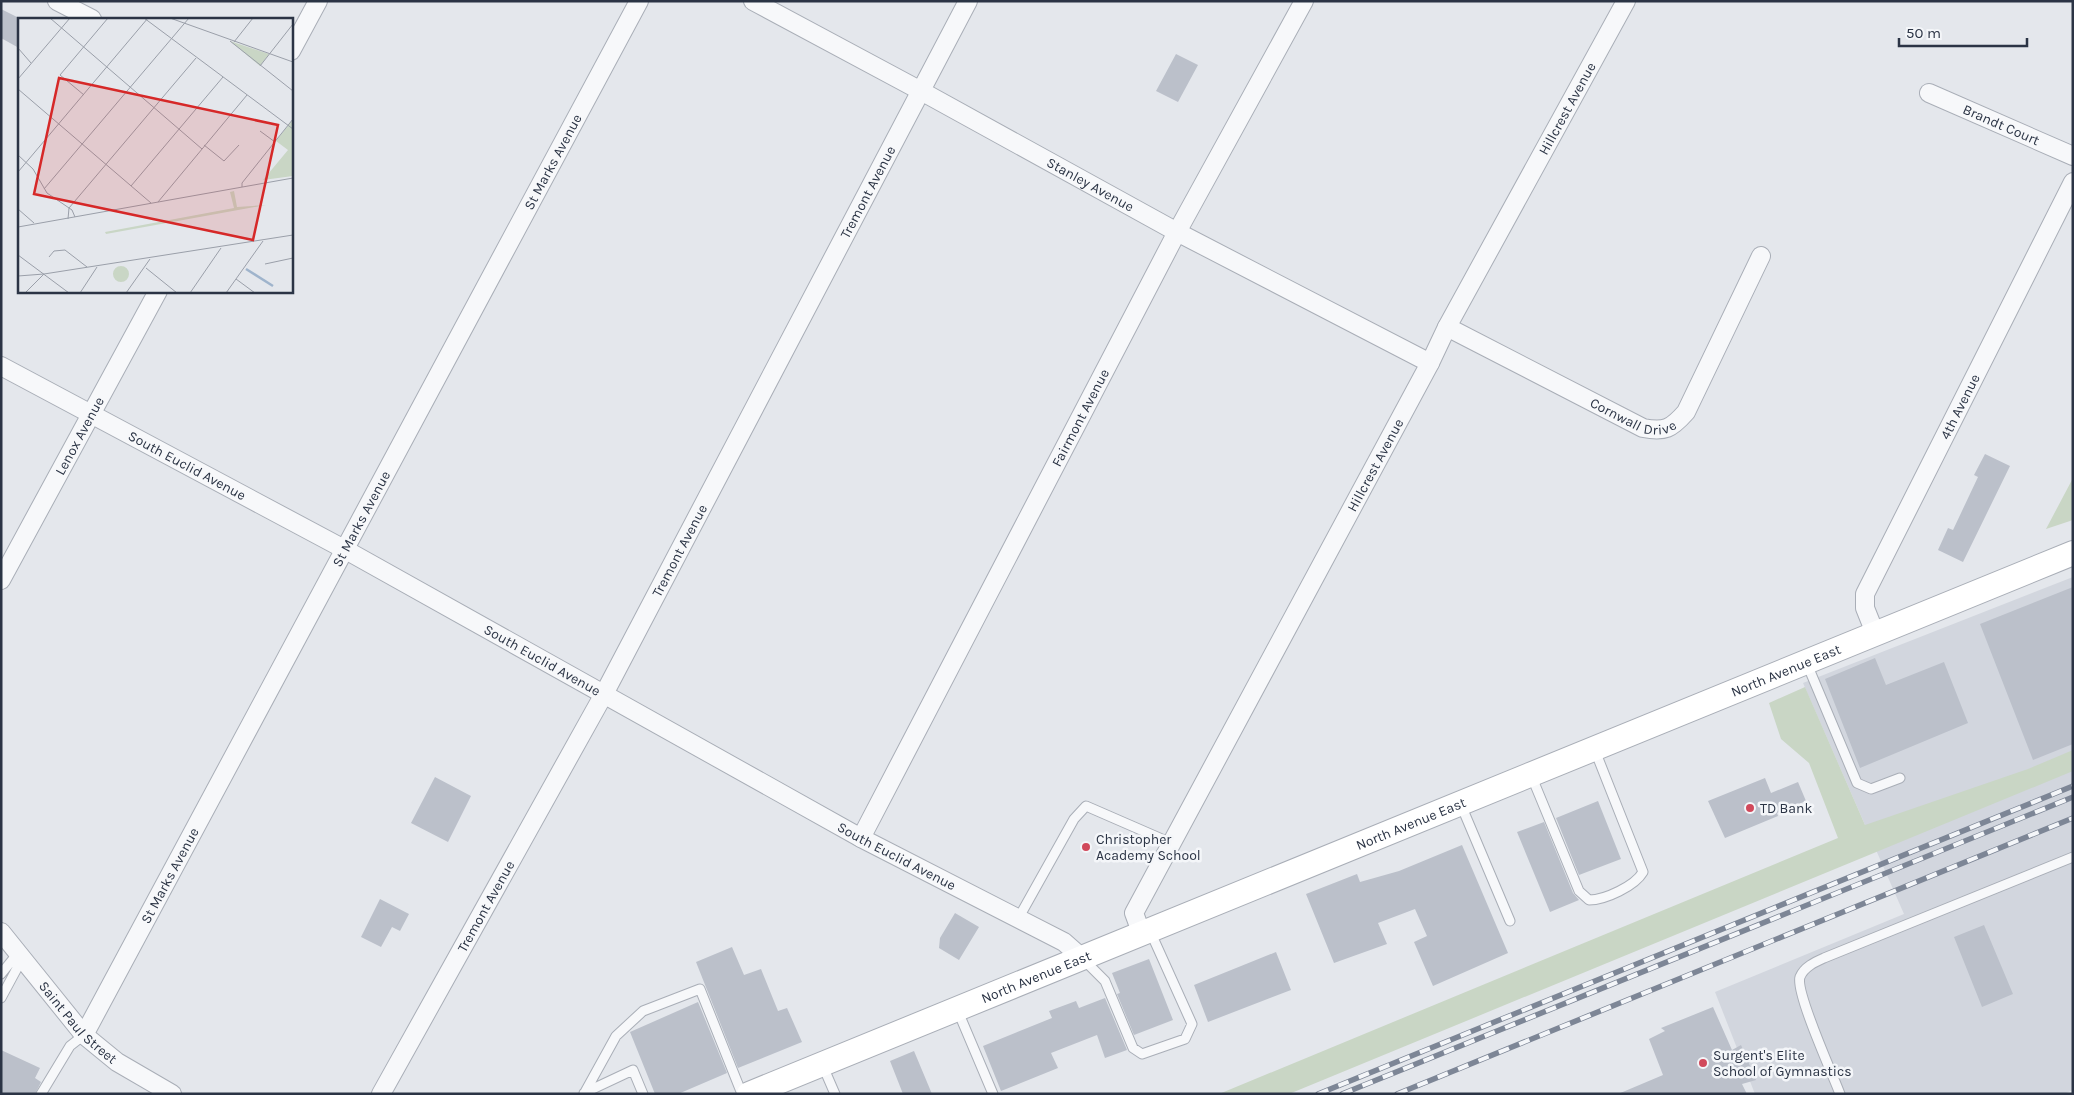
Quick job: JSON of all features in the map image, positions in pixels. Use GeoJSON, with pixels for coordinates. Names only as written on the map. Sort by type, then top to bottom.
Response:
{"type":"FeatureCollection","features":[{"type":"Feature","properties":{"kind":"main road","name":"North Avenue East"},"geometry":{"type":"LineString","coordinates":[[748,1094],[2073,553]]}},
{"type":"Feature","properties":{"kind":"street"},"geometry":{"type":"LineString","coordinates":[[57,1],[90,18]]}},
{"type":"Feature","properties":{"kind":"street"},"geometry":{"type":"LineString","coordinates":[[292,48],[318,1]]}},
{"type":"Feature","properties":{"kind":"street","name":"St Marks Avenue"},"geometry":{"type":"LineString","coordinates":[[84,1034],[639,1]]}},
{"type":"Feature","properties":{"kind":"street","name":"Stanley Avenue"},"geometry":{"type":"LineString","coordinates":[[753,1],[1177,232],[1430,363]]}},
{"type":"Feature","properties":{"kind":"street","name":"Tremont Avenue"},"geometry":{"type":"LineString","coordinates":[[381,1094],[604,694],[968,1]]}},
{"type":"Feature","properties":{"kind":"street","name":"Fairmont Avenue"},"geometry":{"type":"LineString","coordinates":[[861,838],[1177,232],[1304,1]]}},
{"type":"Feature","properties":{"kind":"street","name":"Hillcrest Avenue"},"geometry":{"type":"LineString","coordinates":[[1145,931],[1134,913],[1430,363],[1447,327],[1626,1]]}},
{"type":"Feature","properties":{"kind":"street","name":"Brandt Court"},"geometry":{"type":"LineString","coordinates":[[1929,93],[2073,156]]}},
{"type":"Feature","properties":{"kind":"street","name":"4th Avenue"},"geometry":{"type":"LineString","coordinates":[[1875,633],[1865,608],[1864,594],[2073,182]]}},
{"type":"Feature","properties":{"kind":"street","name":"Cornwall Drive"},"geometry":{"type":"LineString","coordinates":[[1447,327],[1643,428],[1660,431],[1675,425],[1686,412],[1761,256]]}},
{"type":"Feature","properties":{"kind":"street","name":"Lenox Avenue"},"geometry":{"type":"LineString","coordinates":[[1,580],[90,413],[157,292]]}},
{"type":"Feature","properties":{"kind":"street","name":"South Euclid Avenue"},"geometry":{"type":"LineString","coordinates":[[1,366],[344,549],[861,838],[1064,942],[1081,957]]}},
{"type":"Feature","properties":{"kind":"street","name":"Saint Paul Street"},"geometry":{"type":"LineString","coordinates":[[1,932],[84,1034],[117,1062],[172,1094]]}},
{"type":"Feature","properties":{"kind":"lane"},"geometry":{"type":"LineString","coordinates":[[1806,661],[1857,783],[1871,788],[1900,778]]}},
{"type":"Feature","properties":{"kind":"lane"},"geometry":{"type":"LineString","coordinates":[[1531,774],[1579,890],[1589,900],[1596,900],[1631,884],[1643,872],[1594,748]]}},
{"type":"Feature","properties":{"kind":"lane"},"geometry":{"type":"LineString","coordinates":[[1460,803],[1510,921]]}},
{"type":"Feature","properties":{"kind":"lane"},"geometry":{"type":"LineString","coordinates":[[1018,919],[1074,819],[1086,806],[1171,843]]}},
{"type":"Feature","properties":{"kind":"lane"},"geometry":{"type":"LineString","coordinates":[[1840,1094],[1802,997],[1800,978],[1805,970],[1824,958],[2073,857]]}},
{"type":"Feature","properties":{"kind":"lane"},"geometry":{"type":"LineString","coordinates":[[1081,957],[1105,981],[1133,1048],[1142,1054],[1184,1039],[1192,1024],[1145,931]]}},
{"type":"Feature","properties":{"kind":"lane"},"geometry":{"type":"LineString","coordinates":[[1,974],[20,956]]}},
{"type":"Feature","properties":{"kind":"lane"},"geometry":{"type":"LineString","coordinates":[[1,998],[20,956]]}},
{"type":"Feature","properties":{"kind":"lane"},"geometry":{"type":"LineString","coordinates":[[584,1094],[616,1036],[643,1011],[700,989],[742,1094]]}},
{"type":"Feature","properties":{"kind":"lane"},"geometry":{"type":"LineString","coordinates":[[957,1009],[993,1094]]}},
{"type":"Feature","properties":{"kind":"lane"},"geometry":{"type":"LineString","coordinates":[[42,1094],[70,1046],[84,1034]]}},
{"type":"Feature","properties":{"kind":"lane"},"geometry":{"type":"LineString","coordinates":[[822,1064],[835,1094]]}},
{"type":"Feature","properties":{"kind":"lane"},"geometry":{"type":"LineString","coordinates":[[584,1094],[633,1070],[643,1094]]}},
{"type":"Feature","properties":{"kind":"shaded area"},"geometry":{"type":"Polygon","coordinates":[[[2073,577],[2073,1090],[2064,1094],[1755,1094],[1715,992],[1904,914],[1803,683],[2073,577]]]}},
{"type":"Feature","properties":{"kind":"green space"},"geometry":{"type":"Polygon","coordinates":[[[2073,478],[2073,520],[2046,529],[2073,478]]]}},
{"type":"Feature","properties":{"kind":"green space"},"geometry":{"type":"Polygon","coordinates":[[[1805,687],[1865,825],[2028,769],[2073,750],[2073,771],[1289,1094],[1219,1094],[1838,838],[1809,763],[1781,739],[1769,703],[1805,687]]]}},
{"type":"Feature","properties":{"kind":"building"},"geometry":{"type":"Polygon","coordinates":[[[1,9],[19,18],[18,47],[1,38],[1,9]]]}},
{"type":"Feature","properties":{"kind":"building"},"geometry":{"type":"Polygon","coordinates":[[[1176,54],[1198,65],[1178,102],[1156,91],[1176,54]]]}},
{"type":"Feature","properties":{"kind":"building"},"geometry":{"type":"Polygon","coordinates":[[[1985,454],[2010,466],[1963,562],[1938,550],[1948,528],[1953,530],[1978,477],[1974,475],[1985,454]]]}},
{"type":"Feature","properties":{"kind":"building"},"geometry":{"type":"Polygon","coordinates":[[[2073,587],[2073,744],[2033,760],[1980,624],[2073,587]]]}},
{"type":"Feature","properties":{"kind":"building"},"geometry":{"type":"Polygon","coordinates":[[[1875,658],[1886,685],[1944,662],[1968,723],[1860,768],[1825,679],[1875,658]]]}},
{"type":"Feature","properties":{"kind":"building"},"geometry":{"type":"Polygon","coordinates":[[[435,777],[471,796],[448,842],[411,823],[435,777]]]}},
{"type":"Feature","properties":{"kind":"building","name":"TD Bank"},"geometry":{"type":"Polygon","coordinates":[[[1765,778],[1771,793],[1798,782],[1806,801],[1777,813],[1778,816],[1725,838],[1708,801],[1765,778]]]}},
{"type":"Feature","properties":{"kind":"building"},"geometry":{"type":"Polygon","coordinates":[[[1598,801],[1621,859],[1579,875],[1556,818],[1598,801]]]}},
{"type":"Feature","properties":{"kind":"building"},"geometry":{"type":"Polygon","coordinates":[[[1544,822],[1573,893],[1579,900],[1550,912],[1517,832],[1544,822]]]}},
{"type":"Feature","properties":{"kind":"building"},"geometry":{"type":"Polygon","coordinates":[[[1462,845],[1508,953],[1433,986],[1414,942],[1427,936],[1415,909],[1378,923],[1387,944],[1334,963],[1306,894],[1357,874],[1360,882],[1399,871],[1462,845]]]}},
{"type":"Feature","properties":{"kind":"building"},"geometry":{"type":"Polygon","coordinates":[[[380,899],[409,914],[400,931],[392,927],[381,947],[361,937],[380,899]]]}},
{"type":"Feature","properties":{"kind":"building"},"geometry":{"type":"Polygon","coordinates":[[[955,913],[979,927],[959,960],[939,948],[940,938],[955,913]]]}},
{"type":"Feature","properties":{"kind":"building"},"geometry":{"type":"Polygon","coordinates":[[[1984,925],[2013,994],[1982,1007],[1954,937],[1984,925]]]}},
{"type":"Feature","properties":{"kind":"building"},"geometry":{"type":"Polygon","coordinates":[[[732,947],[744,975],[761,969],[778,1011],[787,1008],[802,1042],[738,1068],[696,962],[732,947]]]}},
{"type":"Feature","properties":{"kind":"building"},"geometry":{"type":"Polygon","coordinates":[[[1276,952],[1291,990],[1208,1022],[1194,985],[1276,952]]]}},
{"type":"Feature","properties":{"kind":"building"},"geometry":{"type":"Polygon","coordinates":[[[1149,959],[1173,1020],[1134,1035],[1117,994],[1120,993],[1112,973],[1149,959]]]}},
{"type":"Feature","properties":{"kind":"building"},"geometry":{"type":"Polygon","coordinates":[[[1105,998],[1127,1050],[1105,1058],[1097,1035],[1051,1053],[1058,1068],[1001,1091],[983,1046],[1052,1018],[1049,1011],[1076,1001],[1079,1008],[1105,998]]]}},
{"type":"Feature","properties":{"kind":"building"},"geometry":{"type":"Polygon","coordinates":[[[698,1002],[727,1073],[678,1094],[655,1094],[630,1032],[698,1002]]]}},
{"type":"Feature","properties":{"kind":"building","name":"Surgent's Elite School of Gymnastics"},"geometry":{"type":"Polygon","coordinates":[[[1713,1007],[1732,1050],[1741,1045],[1756,1080],[1742,1084],[1747,1094],[1618,1094],[1663,1075],[1649,1039],[1665,1031],[1661,1028],[1713,1007]]]}},
{"type":"Feature","properties":{"kind":"building"},"geometry":{"type":"Polygon","coordinates":[[[1,1050],[40,1068],[35,1078],[41,1082],[35,1094],[1,1094],[1,1050]]]}},
{"type":"Feature","properties":{"kind":"building"},"geometry":{"type":"Polygon","coordinates":[[[914,1051],[932,1094],[903,1094],[890,1061],[914,1051]]]}},
{"type":"Feature","properties":{"kind":"railway"},"geometry":{"type":"LineString","coordinates":[[1318,1094],[2073,786]]}},
{"type":"Feature","properties":{"kind":"railway"},"geometry":{"type":"LineString","coordinates":[[1342,1094],[2073,797]]}},
{"type":"Feature","properties":{"kind":"railway"},"geometry":{"type":"LineString","coordinates":[[1397,1094],[2073,818]]}},
{"type":"Feature","properties":{"kind":"place","name":"TD Bank"},"geometry":{"type":"Point","coordinates":[1750,808]}},
{"type":"Feature","properties":{"kind":"place","name":"Christopher Academy School"},"geometry":{"type":"Point","coordinates":[1086,847]}},
{"type":"Feature","properties":{"kind":"place","name":"Surgent's Elite School of Gymnastics"},"geometry":{"type":"Point","coordinates":[1703,1063]}}]}
